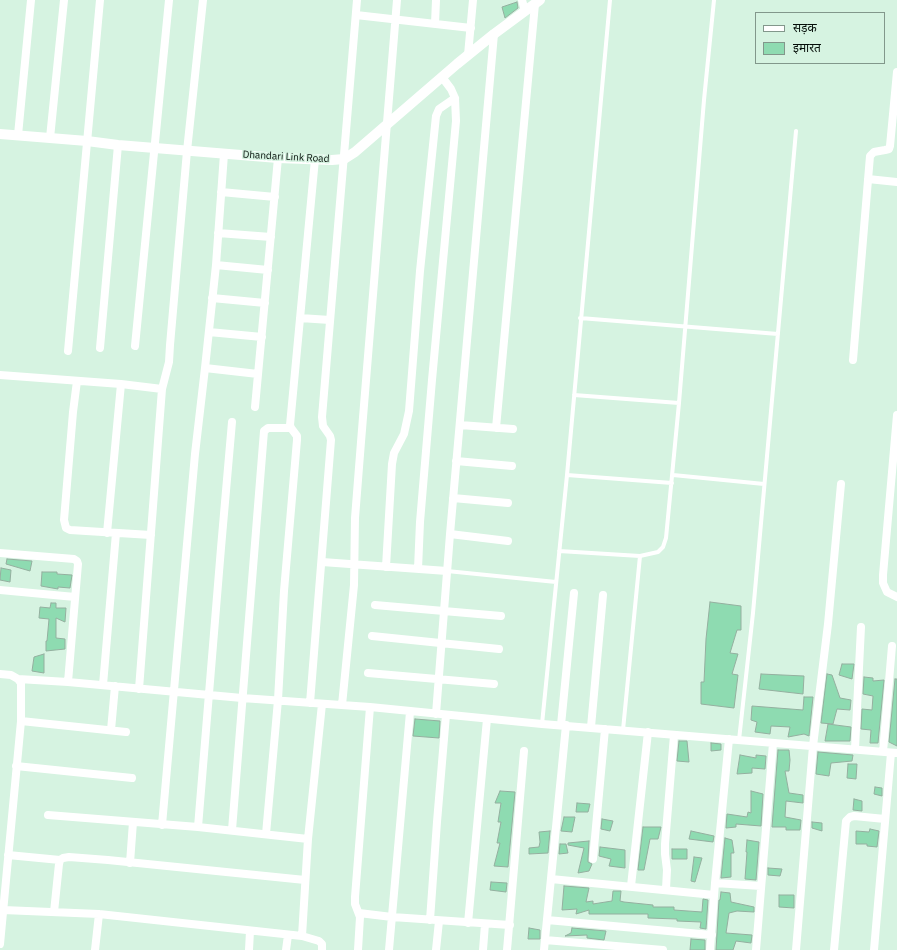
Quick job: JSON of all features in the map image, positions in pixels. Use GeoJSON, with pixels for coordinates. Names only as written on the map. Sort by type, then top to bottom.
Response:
{"type":"FeatureCollection","features":[{"type":"Feature","properties":{"kind":"street"},"geometry":{"type":"LineString","coordinates":[[18,135],[31,0]]}},
{"type":"Feature","properties":{"kind":"street"},"geometry":{"type":"LineString","coordinates":[[50,138],[64,0]]}},
{"type":"Feature","properties":{"kind":"street"},"geometry":{"type":"LineString","coordinates":[[68,351],[100,0]]}},
{"type":"Feature","properties":{"kind":"street"},"geometry":{"type":"LineString","coordinates":[[135,346],[169,0]]}},
{"type":"Feature","properties":{"kind":"street"},"geometry":{"type":"LineString","coordinates":[[139,689],[162,389],[169,362],[187,151],[203,0]]}},
{"type":"Feature","properties":{"kind":"street"},"geometry":{"type":"LineString","coordinates":[[310,703],[331,440],[323,426],[322,417],[357,0]]}},
{"type":"Feature","properties":{"kind":"street"},"geometry":{"type":"LineString","coordinates":[[342,705],[354,566],[355,518],[397,0]]}},
{"type":"Feature","properties":{"kind":"street"},"geometry":{"type":"LineString","coordinates":[[435,24],[436,0]]}},
{"type":"Feature","properties":{"kind":"street"},"geometry":{"type":"LineString","coordinates":[[468,54],[473,0]]}},
{"type":"Feature","properties":{"kind":"street"},"geometry":{"type":"LineString","coordinates":[[522,0],[525,11]]}},
{"type":"Feature","properties":{"kind":"street"},"geometry":{"type":"LineString","coordinates":[[496,428],[538,2]]}},
{"type":"Feature","properties":{"kind":"street","name":"Dhandari Link Road"},"geometry":{"type":"LineString","coordinates":[[0,134],[278,158],[344,159],[355,152],[468,54],[538,2]]}},
{"type":"Feature","properties":{"kind":"street"},"geometry":{"type":"LineString","coordinates":[[356,14],[471,28]]}},
{"type":"Feature","properties":{"kind":"street"},"geometry":{"type":"LineString","coordinates":[[436,714],[456,461],[494,34]]}},
{"type":"Feature","properties":{"kind":"street"},"geometry":{"type":"LineString","coordinates":[[853,360],[871,153],[894,146],[897,72]]}},
{"type":"Feature","properties":{"kind":"street"},"geometry":{"type":"LineString","coordinates":[[418,569],[420,522],[430,396],[456,121],[455,98],[451,89],[442,77]]}},
{"type":"Feature","properties":{"kind":"street"},"geometry":{"type":"LineString","coordinates":[[386,567],[392,464],[394,453],[404,434],[409,411],[420,271],[436,116],[439,109],[455,98]]}},
{"type":"Feature","properties":{"kind":"street"},"geometry":{"type":"LineString","coordinates":[[100,348],[118,145]]}},
{"type":"Feature","properties":{"kind":"street"},"geometry":{"type":"LineString","coordinates":[[162,825],[197,428],[216,265],[224,154]]}},
{"type":"Feature","properties":{"kind":"street"},"geometry":{"type":"LineString","coordinates":[[255,407],[278,158]]}},
{"type":"Feature","properties":{"kind":"street"},"geometry":{"type":"LineString","coordinates":[[266,834],[278,700],[284,591],[297,440],[297,436],[291,428],[315,159]]}},
{"type":"Feature","properties":{"kind":"street"},"geometry":{"type":"LineString","coordinates":[[868,179],[897,182]]}},
{"type":"Feature","properties":{"kind":"street"},"geometry":{"type":"LineString","coordinates":[[221,192],[275,197]]}},
{"type":"Feature","properties":{"kind":"street"},"geometry":{"type":"LineString","coordinates":[[218,233],[271,237]]}},
{"type":"Feature","properties":{"kind":"street"},"geometry":{"type":"LineString","coordinates":[[216,265],[268,270]]}},
{"type":"Feature","properties":{"kind":"street"},"geometry":{"type":"LineString","coordinates":[[212,298],[265,303]]}},
{"type":"Feature","properties":{"kind":"street"},"geometry":{"type":"LineString","coordinates":[[300,318],[330,320]]}},
{"type":"Feature","properties":{"kind":"street"},"geometry":{"type":"LineString","coordinates":[[209,332],[262,337]]}},
{"type":"Feature","properties":{"kind":"street"},"geometry":{"type":"LineString","coordinates":[[205,368],[258,374]]}},
{"type":"Feature","properties":{"kind":"street"},"geometry":{"type":"LineString","coordinates":[[0,375],[121,384],[162,389]]}},
{"type":"Feature","properties":{"kind":"street"},"geometry":{"type":"LineString","coordinates":[[77,381],[69,456],[66,528],[70,530],[151,535]]}},
{"type":"Feature","properties":{"kind":"street"},"geometry":{"type":"LineString","coordinates":[[103,685],[121,384]]}},
{"type":"Feature","properties":{"kind":"street"},"geometry":{"type":"LineString","coordinates":[[897,415],[883,575],[887,592],[897,596]]}},
{"type":"Feature","properties":{"kind":"street"},"geometry":{"type":"LineString","coordinates":[[198,827],[232,422]]}},
{"type":"Feature","properties":{"kind":"street"},"geometry":{"type":"LineString","coordinates":[[460,425],[513,429]]}},
{"type":"Feature","properties":{"kind":"street"},"geometry":{"type":"LineString","coordinates":[[232,830],[264,431],[268,428],[291,428]]}},
{"type":"Feature","properties":{"kind":"street"},"geometry":{"type":"LineString","coordinates":[[456,461],[512,466]]}},
{"type":"Feature","properties":{"kind":"street"},"geometry":{"type":"LineString","coordinates":[[796,950],[813,746],[828,624],[840,484]]}},
{"type":"Feature","properties":{"kind":"street"},"geometry":{"type":"LineString","coordinates":[[453,498],[508,503]]}},
{"type":"Feature","properties":{"kind":"street"},"geometry":{"type":"LineString","coordinates":[[450,534],[508,541]]}},
{"type":"Feature","properties":{"kind":"street"},"geometry":{"type":"LineString","coordinates":[[0,553],[77,561],[76,597],[68,682]]}},
{"type":"Feature","properties":{"kind":"street"},"geometry":{"type":"LineString","coordinates":[[322,562],[354,566],[447,571]]}},
{"type":"Feature","properties":{"kind":"street"},"geometry":{"type":"LineString","coordinates":[[0,590],[76,597]]}},
{"type":"Feature","properties":{"kind":"street"},"geometry":{"type":"LineString","coordinates":[[544,950],[574,593]]}},
{"type":"Feature","properties":{"kind":"street"},"geometry":{"type":"LineString","coordinates":[[591,727],[604,595]]}},
{"type":"Feature","properties":{"kind":"street"},"geometry":{"type":"LineString","coordinates":[[376,605],[501,616]]}},
{"type":"Feature","properties":{"kind":"street"},"geometry":{"type":"LineString","coordinates":[[855,749],[861,627]]}},
{"type":"Feature","properties":{"kind":"street"},"geometry":{"type":"LineString","coordinates":[[372,636],[498,649]]}},
{"type":"Feature","properties":{"kind":"street"},"geometry":{"type":"LineString","coordinates":[[874,950],[891,752],[892,646]]}},
{"type":"Feature","properties":{"kind":"street"},"geometry":{"type":"LineString","coordinates":[[368,673],[494,684]]}},
{"type":"Feature","properties":{"kind":"street"},"geometry":{"type":"LineString","coordinates":[[0,674],[11,675],[18,679],[370,707],[542,724],[891,752]]}},
{"type":"Feature","properties":{"kind":"street"},"geometry":{"type":"LineString","coordinates":[[0,944],[2,905],[20,721],[21,683],[18,679]]}},
{"type":"Feature","properties":{"kind":"street"},"geometry":{"type":"LineString","coordinates":[[111,730],[115,686]]}},
{"type":"Feature","properties":{"kind":"street"},"geometry":{"type":"LineString","coordinates":[[302,936],[308,839],[322,704]]}},
{"type":"Feature","properties":{"kind":"street"},"geometry":{"type":"LineString","coordinates":[[358,950],[360,922],[359,913],[355,904],[355,897],[370,707]]}},
{"type":"Feature","properties":{"kind":"street"},"geometry":{"type":"LineString","coordinates":[[389,950],[410,712]]}},
{"type":"Feature","properties":{"kind":"street"},"geometry":{"type":"LineString","coordinates":[[430,920],[436,822],[446,715]]}},
{"type":"Feature","properties":{"kind":"street"},"geometry":{"type":"LineString","coordinates":[[468,923],[487,719]]}},
{"type":"Feature","properties":{"kind":"street"},"geometry":{"type":"LineString","coordinates":[[20,721],[126,732]]}},
{"type":"Feature","properties":{"kind":"street"},"geometry":{"type":"LineString","coordinates":[[593,859],[605,729]]}},
{"type":"Feature","properties":{"kind":"street"},"geometry":{"type":"LineString","coordinates":[[631,886],[648,732]]}},
{"type":"Feature","properties":{"kind":"street"},"geometry":{"type":"LineString","coordinates":[[666,889],[667,870],[665,844],[674,735]]}},
{"type":"Feature","properties":{"kind":"street"},"geometry":{"type":"LineString","coordinates":[[710,950],[729,739]]}},
{"type":"Feature","properties":{"kind":"street"},"geometry":{"type":"LineString","coordinates":[[756,950],[773,743]]}},
{"type":"Feature","properties":{"kind":"street"},"geometry":{"type":"LineString","coordinates":[[507,950],[524,751]]}},
{"type":"Feature","properties":{"kind":"street"},"geometry":{"type":"LineString","coordinates":[[16,766],[132,778]]}},
{"type":"Feature","properties":{"kind":"street"},"geometry":{"type":"LineString","coordinates":[[48,815],[232,830],[308,839]]}},
{"type":"Feature","properties":{"kind":"street"},"geometry":{"type":"LineString","coordinates":[[834,950],[846,821],[850,816],[885,819]]}},
{"type":"Feature","properties":{"kind":"street"},"geometry":{"type":"LineString","coordinates":[[130,863],[133,822]]}},
{"type":"Feature","properties":{"kind":"street"},"geometry":{"type":"LineString","coordinates":[[8,855],[60,860],[69,857],[305,880]]}},
{"type":"Feature","properties":{"kind":"street"},"geometry":{"type":"LineString","coordinates":[[54,912],[60,860]]}},
{"type":"Feature","properties":{"kind":"street"},"geometry":{"type":"LineString","coordinates":[[551,879],[666,889],[714,895]]}},
{"type":"Feature","properties":{"kind":"street"},"geometry":{"type":"LineString","coordinates":[[715,883],[761,886]]}},
{"type":"Feature","properties":{"kind":"street"},"geometry":{"type":"LineString","coordinates":[[2,905],[54,912],[98,914],[250,932],[302,936],[319,941],[322,944],[322,950]]}},
{"type":"Feature","properties":{"kind":"street"},"geometry":{"type":"LineString","coordinates":[[359,913],[510,926]]}},
{"type":"Feature","properties":{"kind":"street"},"geometry":{"type":"LineString","coordinates":[[95,950],[98,914]]}},
{"type":"Feature","properties":{"kind":"street"},"geometry":{"type":"LineString","coordinates":[[436,950],[439,920]]}},
{"type":"Feature","properties":{"kind":"street"},"geometry":{"type":"LineString","coordinates":[[547,920],[712,935]]}},
{"type":"Feature","properties":{"kind":"street"},"geometry":{"type":"LineString","coordinates":[[483,950],[485,924]]}},
{"type":"Feature","properties":{"kind":"street"},"geometry":{"type":"LineString","coordinates":[[249,950],[250,932]]}},
{"type":"Feature","properties":{"kind":"street"},"geometry":{"type":"LineString","coordinates":[[286,950],[288,935]]}},
{"type":"Feature","properties":{"kind":"street"},"geometry":{"type":"LineString","coordinates":[[545,940],[662,950]]}},
{"type":"Feature","properties":{"kind":"lane"},"geometry":{"type":"LineString","coordinates":[[542,724],[567,475],[580,318],[610,0]]}},
{"type":"Feature","properties":{"kind":"lane"},"geometry":{"type":"LineString","coordinates":[[559,551],[640,556],[658,552],[663,547],[666,538],[673,476],[714,0]]}},
{"type":"Feature","properties":{"kind":"lane"},"geometry":{"type":"LineString","coordinates":[[739,740],[746,681],[796,130]]}},
{"type":"Feature","properties":{"kind":"lane"},"geometry":{"type":"LineString","coordinates":[[580,318],[778,334]]}},
{"type":"Feature","properties":{"kind":"lane"},"geometry":{"type":"LineString","coordinates":[[574,396],[679,403]]}},
{"type":"Feature","properties":{"kind":"lane"},"geometry":{"type":"LineString","coordinates":[[567,475],[672,483]]}},
{"type":"Feature","properties":{"kind":"lane"},"geometry":{"type":"LineString","coordinates":[[673,476],[764,484]]}},
{"type":"Feature","properties":{"kind":"lane"},"geometry":{"type":"LineString","coordinates":[[623,730],[640,556]]}},
{"type":"Feature","properties":{"kind":"lane"},"geometry":{"type":"LineString","coordinates":[[447,571],[556,582]]}},
{"type":"Feature","properties":{"kind":"building"},"geometry":{"type":"Polygon","coordinates":[[[517,2],[518,8],[505,18],[502,7],[517,2]]]}},
{"type":"Feature","properties":{"kind":"building"},"geometry":{"type":"Polygon","coordinates":[[[7,559],[32,561],[30,571],[6,564],[7,559]]]}},
{"type":"Feature","properties":{"kind":"building"},"geometry":{"type":"Polygon","coordinates":[[[1,568],[11,570],[10,582],[0,580],[1,568]]]}},
{"type":"Feature","properties":{"kind":"building"},"geometry":{"type":"Polygon","coordinates":[[[42,572],[57,572],[57,574],[72,575],[70,588],[58,587],[58,589],[41,586],[42,572]]]}},
{"type":"Feature","properties":{"kind":"building"},"geometry":{"type":"Polygon","coordinates":[[[710,602],[741,606],[741,630],[737,630],[730,653],[738,654],[732,674],[738,675],[734,708],[701,704],[701,682],[704,682],[706,639],[710,602]]]}},
{"type":"Feature","properties":{"kind":"building"},"geometry":{"type":"Polygon","coordinates":[[[51,603],[56,603],[56,608],[66,608],[65,622],[56,618],[56,638],[65,639],[65,649],[46,651],[49,619],[39,618],[40,607],[50,608],[51,603]]]}},
{"type":"Feature","properties":{"kind":"building"},"geometry":{"type":"Polygon","coordinates":[[[44,654],[44,673],[32,671],[34,657],[44,654]]]}},
{"type":"Feature","properties":{"kind":"building"},"geometry":{"type":"Polygon","coordinates":[[[842,664],[854,664],[852,679],[839,675],[842,664]]]}},
{"type":"Feature","properties":{"kind":"building"},"geometry":{"type":"Polygon","coordinates":[[[761,674],[804,676],[803,694],[759,689],[761,674]]]}},
{"type":"Feature","properties":{"kind":"building"},"geometry":{"type":"Polygon","coordinates":[[[827,674],[832,675],[840,698],[851,700],[850,710],[837,709],[833,724],[821,723],[827,674]]]}},
{"type":"Feature","properties":{"kind":"building"},"geometry":{"type":"Polygon","coordinates":[[[864,677],[873,678],[873,681],[884,680],[878,743],[870,743],[871,730],[861,729],[862,709],[872,710],[873,696],[863,694],[864,677]]]}},
{"type":"Feature","properties":{"kind":"building"},"geometry":{"type":"Polygon","coordinates":[[[895,679],[897,679],[897,746],[889,742],[895,679]]]}},
{"type":"Feature","properties":{"kind":"building"},"geometry":{"type":"Polygon","coordinates":[[[804,697],[813,697],[809,736],[804,734],[788,737],[790,727],[771,726],[770,734],[755,732],[757,722],[751,720],[752,706],[803,710],[804,697]]]}},
{"type":"Feature","properties":{"kind":"building"},"geometry":{"type":"Polygon","coordinates":[[[415,719],[440,721],[439,738],[413,736],[415,719]]]}},
{"type":"Feature","properties":{"kind":"building"},"geometry":{"type":"Polygon","coordinates":[[[828,724],[851,727],[850,741],[825,741],[828,724]]]}},
{"type":"Feature","properties":{"kind":"building"},"geometry":{"type":"Polygon","coordinates":[[[679,741],[687,741],[689,762],[677,761],[679,741]]]}},
{"type":"Feature","properties":{"kind":"building"},"geometry":{"type":"Polygon","coordinates":[[[711,743],[721,744],[721,750],[711,751],[711,743]]]}},
{"type":"Feature","properties":{"kind":"building"},"geometry":{"type":"Polygon","coordinates":[[[778,750],[789,750],[789,771],[785,771],[789,793],[803,795],[803,803],[786,801],[785,817],[801,820],[800,830],[786,830],[786,827],[772,827],[778,750]]]}},
{"type":"Feature","properties":{"kind":"building"},"geometry":{"type":"Polygon","coordinates":[[[818,752],[853,755],[852,761],[831,763],[829,776],[816,774],[818,752]]]}},
{"type":"Feature","properties":{"kind":"building"},"geometry":{"type":"Polygon","coordinates":[[[740,755],[756,758],[756,755],[766,756],[765,769],[752,768],[752,773],[737,774],[740,755]]]}},
{"type":"Feature","properties":{"kind":"building"},"geometry":{"type":"Polygon","coordinates":[[[848,764],[857,764],[856,779],[847,778],[848,764]]]}},
{"type":"Feature","properties":{"kind":"building"},"geometry":{"type":"Polygon","coordinates":[[[875,787],[882,788],[882,796],[874,794],[875,787]]]}},
{"type":"Feature","properties":{"kind":"building"},"geometry":{"type":"Polygon","coordinates":[[[500,791],[515,792],[508,867],[494,866],[500,843],[497,843],[501,822],[498,822],[501,803],[495,803],[500,791]]]}},
{"type":"Feature","properties":{"kind":"building"},"geometry":{"type":"Polygon","coordinates":[[[751,791],[763,794],[761,826],[736,824],[736,827],[726,828],[727,814],[747,817],[748,812],[751,813],[751,791]]]}},
{"type":"Feature","properties":{"kind":"building"},"geometry":{"type":"Polygon","coordinates":[[[854,799],[862,801],[862,811],[853,810],[854,799]]]}},
{"type":"Feature","properties":{"kind":"building"},"geometry":{"type":"Polygon","coordinates":[[[577,803],[590,804],[588,812],[576,812],[577,803]]]}},
{"type":"Feature","properties":{"kind":"building"},"geometry":{"type":"Polygon","coordinates":[[[564,817],[575,817],[572,832],[561,831],[564,817]]]}},
{"type":"Feature","properties":{"kind":"building"},"geometry":{"type":"Polygon","coordinates":[[[602,819],[613,821],[610,831],[601,829],[602,819]]]}},
{"type":"Feature","properties":{"kind":"building"},"geometry":{"type":"Polygon","coordinates":[[[812,822],[822,823],[822,831],[812,828],[812,822]]]}},
{"type":"Feature","properties":{"kind":"building"},"geometry":{"type":"Polygon","coordinates":[[[643,827],[661,827],[658,839],[650,839],[644,870],[638,870],[643,827]]]}},
{"type":"Feature","properties":{"kind":"building"},"geometry":{"type":"Polygon","coordinates":[[[870,829],[879,831],[877,847],[867,846],[867,844],[856,844],[856,831],[869,832],[870,829]]]}},
{"type":"Feature","properties":{"kind":"building"},"geometry":{"type":"Polygon","coordinates":[[[550,831],[548,853],[529,854],[529,848],[539,847],[539,832],[550,831]]]}},
{"type":"Feature","properties":{"kind":"building"},"geometry":{"type":"Polygon","coordinates":[[[691,831],[714,836],[713,842],[689,839],[691,831]]]}},
{"type":"Feature","properties":{"kind":"building"},"geometry":{"type":"Polygon","coordinates":[[[725,838],[732,840],[734,853],[731,853],[731,877],[721,878],[725,838]]]}},
{"type":"Feature","properties":{"kind":"building"},"geometry":{"type":"Polygon","coordinates":[[[747,840],[759,842],[756,880],[745,879],[747,840]]]}},
{"type":"Feature","properties":{"kind":"building"},"geometry":{"type":"Polygon","coordinates":[[[589,841],[588,862],[592,864],[589,871],[578,873],[584,848],[568,845],[568,843],[589,841]]]}},
{"type":"Feature","properties":{"kind":"building"},"geometry":{"type":"Polygon","coordinates":[[[560,844],[566,844],[568,853],[559,854],[560,844]]]}},
{"type":"Feature","properties":{"kind":"building"},"geometry":{"type":"Polygon","coordinates":[[[600,847],[625,850],[625,868],[609,866],[611,859],[599,856],[600,847]]]}},
{"type":"Feature","properties":{"kind":"building"},"geometry":{"type":"Polygon","coordinates":[[[672,849],[687,849],[687,859],[672,859],[672,849]]]}},
{"type":"Feature","properties":{"kind":"building"},"geometry":{"type":"Polygon","coordinates":[[[694,857],[702,858],[695,882],[691,881],[694,857]]]}},
{"type":"Feature","properties":{"kind":"building"},"geometry":{"type":"Polygon","coordinates":[[[768,868],[782,869],[780,876],[768,875],[768,868]]]}},
{"type":"Feature","properties":{"kind":"building"},"geometry":{"type":"Polygon","coordinates":[[[491,882],[507,883],[506,892],[490,890],[491,882]]]}},
{"type":"Feature","properties":{"kind":"building"},"geometry":{"type":"Polygon","coordinates":[[[564,886],[589,888],[586,902],[593,901],[593,904],[612,901],[613,891],[621,891],[620,901],[653,905],[653,907],[674,907],[674,910],[702,912],[703,899],[708,900],[706,929],[700,928],[701,922],[648,918],[648,914],[589,914],[589,910],[576,914],[577,909],[562,910],[564,886]]]}},
{"type":"Feature","properties":{"kind":"building"},"geometry":{"type":"Polygon","coordinates":[[[721,892],[730,893],[731,902],[754,907],[754,912],[737,911],[729,913],[726,933],[752,935],[751,943],[736,941],[733,950],[716,950],[719,900],[721,892]]]}},
{"type":"Feature","properties":{"kind":"building"},"geometry":{"type":"Polygon","coordinates":[[[779,895],[794,895],[794,908],[779,907],[779,895]]]}},
{"type":"Feature","properties":{"kind":"building"},"geometry":{"type":"Polygon","coordinates":[[[529,928],[540,930],[540,939],[528,939],[529,928]]]}},
{"type":"Feature","properties":{"kind":"building"},"geometry":{"type":"Polygon","coordinates":[[[572,928],[606,931],[604,940],[587,938],[587,935],[565,936],[571,933],[572,928]]]}},
{"type":"Feature","properties":{"kind":"building"},"geometry":{"type":"Polygon","coordinates":[[[691,939],[705,940],[705,950],[690,950],[691,939]]]}}]}
